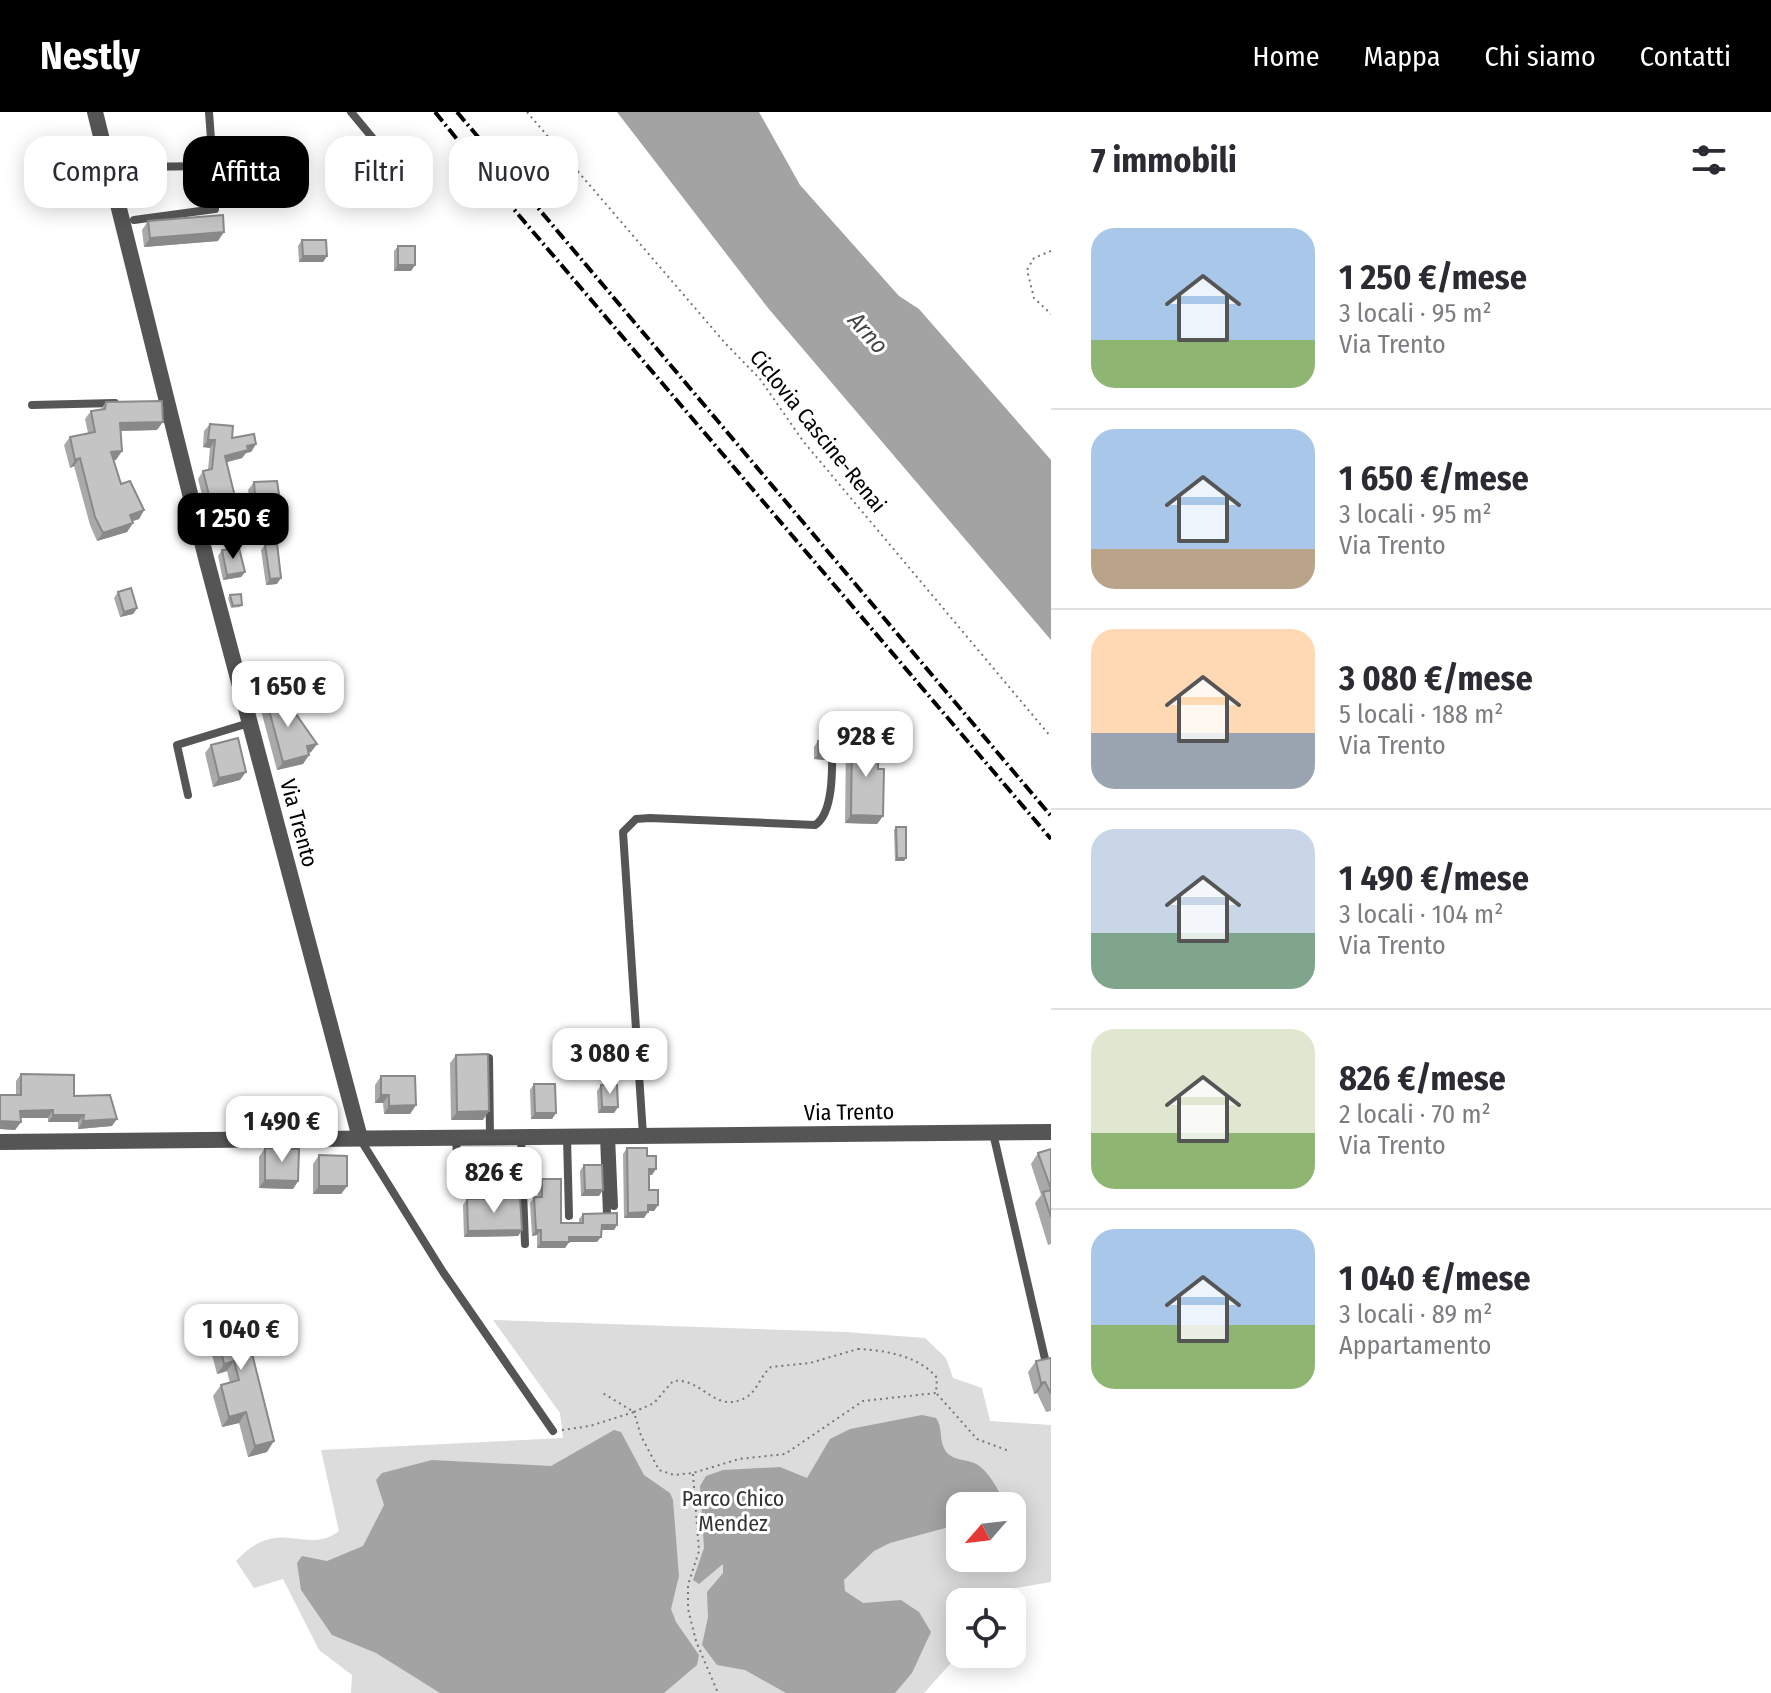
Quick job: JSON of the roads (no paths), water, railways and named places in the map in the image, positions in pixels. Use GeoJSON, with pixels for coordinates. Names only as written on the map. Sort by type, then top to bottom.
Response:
{"type":"FeatureCollection","features":[{"type":"Feature","properties":{"kind":"street","name":"Via Trento"},"geometry":{"type":"LineString","coordinates":[[95,112],[101,136]]}},
{"type":"Feature","properties":{"kind":"street","name":"Via Trento"},"geometry":{"type":"LineString","coordinates":[[119,208],[160,402],[250,723],[360,1138]]}},
{"type":"Feature","properties":{"kind":"street","name":"Via Trento"},"geometry":{"type":"LineString","coordinates":[[0,1142],[1051,1132]]}},
{"type":"Feature","properties":{"kind":"lane"},"geometry":{"type":"LineString","coordinates":[[209,112],[211,136]]}},
{"type":"Feature","properties":{"kind":"lane"},"geometry":{"type":"LineString","coordinates":[[351,112],[371,136]]}},
{"type":"Feature","properties":{"kind":"lane"},"geometry":{"type":"LineString","coordinates":[[134,220],[215,208]]}},
{"type":"Feature","properties":{"kind":"lane"},"geometry":{"type":"LineString","coordinates":[[32,405],[122,403]]}},
{"type":"Feature","properties":{"kind":"lane"},"geometry":{"type":"LineString","coordinates":[[643,1136],[623,832],[636,819],[650,818],[815,825],[824,820],[830,805],[832,719]]}},
{"type":"Feature","properties":{"kind":"lane"},"geometry":{"type":"LineString","coordinates":[[188,795],[177,745],[250,723]]}},
{"type":"Feature","properties":{"kind":"lane"},"geometry":{"type":"LineString","coordinates":[[489,1058],[490,1137]]}},
{"type":"Feature","properties":{"kind":"lane"},"geometry":{"type":"LineString","coordinates":[[993,1133],[1045,1359]]}},
{"type":"Feature","properties":{"kind":"lane"},"geometry":{"type":"LineString","coordinates":[[608,1136],[614,1206]]}},
{"type":"Feature","properties":{"kind":"lane"},"geometry":{"type":"LineString","coordinates":[[607,1214],[608,1136]]}},
{"type":"Feature","properties":{"kind":"lane"},"geometry":{"type":"LineString","coordinates":[[521,1137],[525,1244]]}},
{"type":"Feature","properties":{"kind":"lane"},"geometry":{"type":"LineString","coordinates":[[567,1137],[569,1216]]}},
{"type":"Feature","properties":{"kind":"lane"},"geometry":{"type":"LineString","coordinates":[[360,1138],[443,1272],[553,1431]]}},
{"type":"Feature","properties":{"kind":"lane"},"geometry":{"type":"LineString","coordinates":[[456,1138],[459,1190]]}},
{"type":"Feature","properties":{"kind":"water","name":"Arno"},"geometry":{"type":"Polygon","coordinates":[[[617,112],[759,112],[800,185],[899,296],[919,309],[1051,460],[1051,640],[768,308],[617,112]]]}},
{"type":"Feature","properties":{"kind":"water"},"geometry":{"type":"Polygon","coordinates":[[[922,1415],[936,1418],[947,1452],[954,1458],[982,1468],[999,1492],[946,1492],[946,1528],[890,1543],[874,1551],[844,1580],[845,1591],[863,1603],[901,1600],[919,1612],[931,1632],[912,1673],[895,1693],[786,1693],[745,1670],[717,1665],[702,1645],[708,1617],[707,1592],[723,1573],[723,1564],[699,1584],[693,1580],[704,1548],[700,1486],[706,1476],[723,1470],[780,1467],[807,1478],[830,1439],[850,1429],[922,1415]]]}},
{"type":"Feature","properties":{"kind":"water"},"geometry":{"type":"Polygon","coordinates":[[[614,1430],[621,1432],[644,1475],[670,1493],[673,1500],[679,1576],[671,1609],[676,1622],[699,1655],[697,1665],[664,1693],[440,1693],[376,1653],[332,1635],[301,1590],[297,1563],[302,1556],[327,1561],[363,1546],[384,1505],[376,1480],[382,1473],[432,1460],[551,1466],[614,1430]]]}},
{"type":"Feature","properties":{"kind":"railway"},"geometry":{"type":"LineString","coordinates":[[435,112],[517,213],[1051,839]]}},
{"type":"Feature","properties":{"kind":"railway"},"geometry":{"type":"LineString","coordinates":[[457,112],[1051,816]]}},
{"type":"Feature","properties":{"kind":"park label","name":"Parco Chico Mendez"},"geometry":{"type":"Point","coordinates":[733,1510]}}]}
